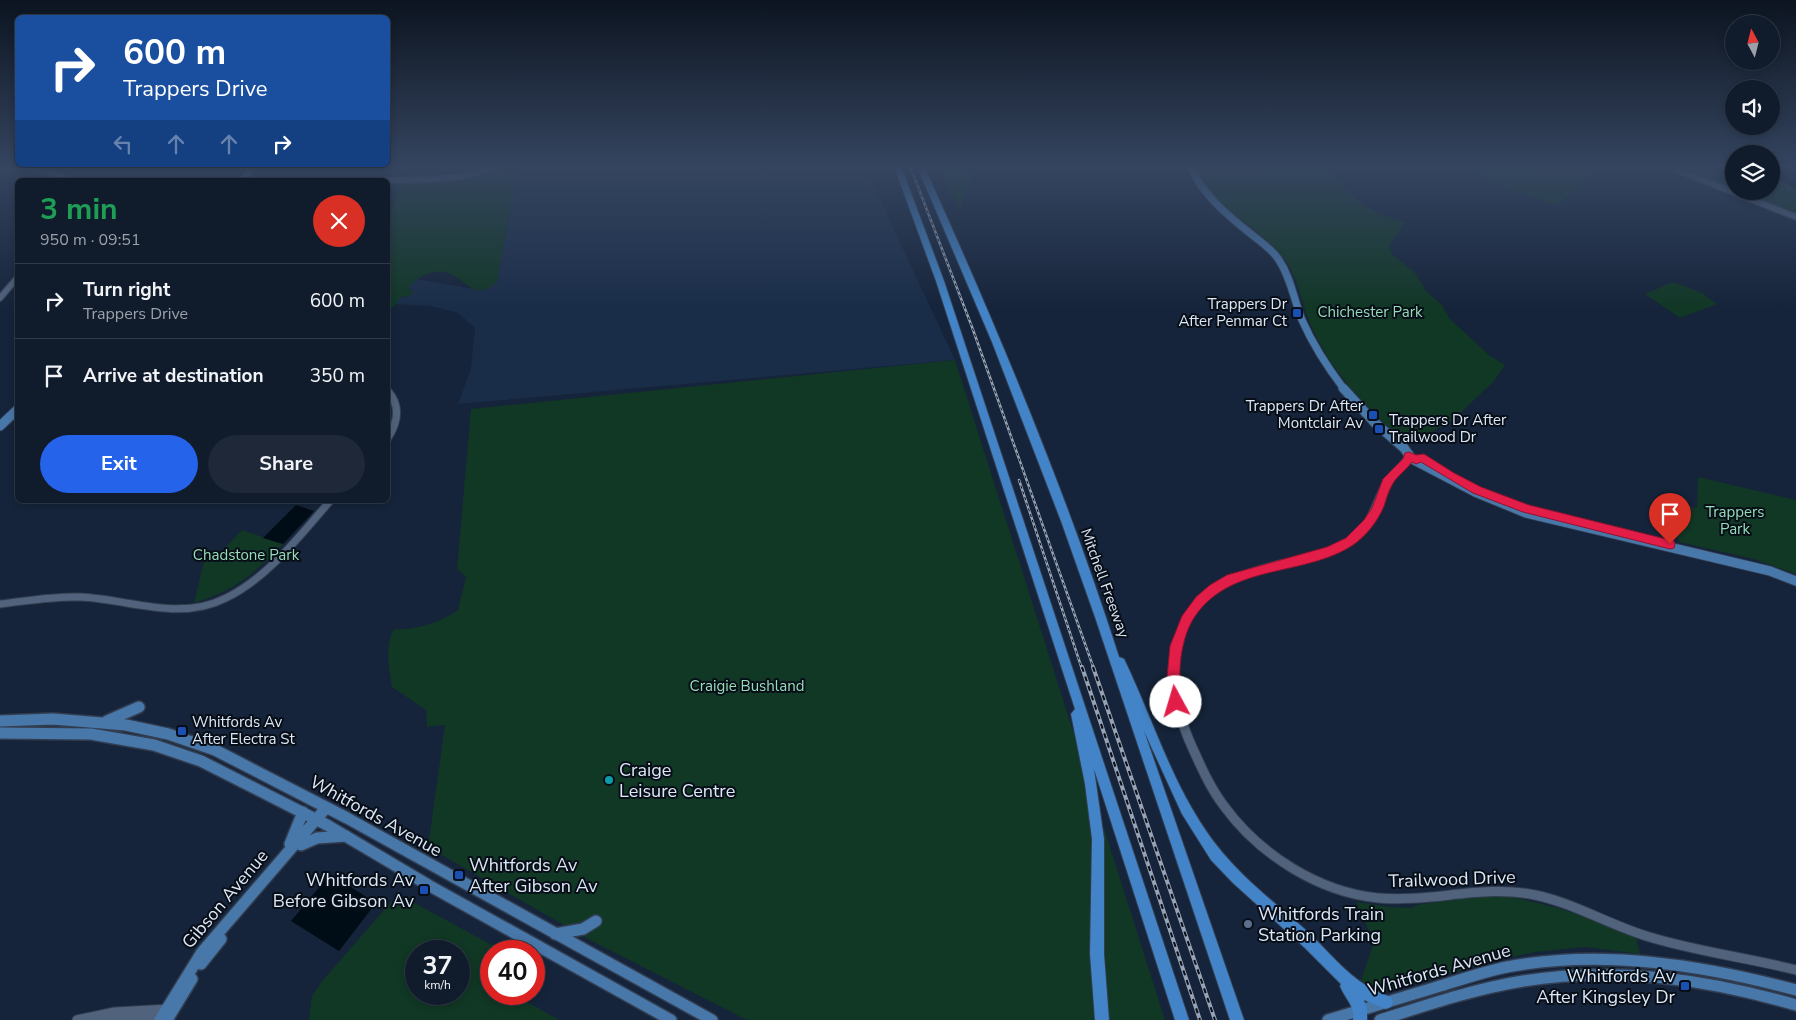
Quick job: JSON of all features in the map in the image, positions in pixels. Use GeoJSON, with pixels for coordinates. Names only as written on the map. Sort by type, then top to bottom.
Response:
{"type":"FeatureCollection","features":[{"type":"Feature","properties":{"kind":"highway"},"geometry":{"type":"LineString","coordinates":[[915,214],[940,281],[1182,1020]]}},
{"type":"Feature","properties":{"kind":"highway","name":"Mitchell Freeway"},"geometry":{"type":"LineString","coordinates":[[941,214],[980,300],[1043,460],[1108,637],[1119,676],[1237,1020]]}},
{"type":"Feature","properties":{"kind":"highway"},"geometry":{"type":"LineString","coordinates":[[1108,637],[1166,772],[1193,821],[1217,855],[1248,888],[1331,963],[1357,990],[1366,996],[1386,1002]]}},
{"type":"Feature","properties":{"kind":"highway"},"geometry":{"type":"LineString","coordinates":[[1073,686],[1080,735],[1092,791],[1098,838],[1098,962],[1102,1018]]}},
{"type":"Feature","properties":{"kind":"highway"},"geometry":{"type":"LineString","coordinates":[[1331,963],[1359,1004],[1361,1015]]}},
{"type":"Feature","properties":{"kind":"main road"},"geometry":{"type":"LineString","coordinates":[[1227,214],[1273,252],[1285,269],[1303,321],[1321,358],[1342,388],[1412,456],[1475,492],[1526,512],[1754,567],[1796,579]]}},
{"type":"Feature","properties":{"kind":"main road"},"geometry":{"type":"LineString","coordinates":[[0,422],[15,408]]}},
{"type":"Feature","properties":{"kind":"main road"},"geometry":{"type":"LineString","coordinates":[[0,426],[15,412]]}},
{"type":"Feature","properties":{"kind":"main road"},"geometry":{"type":"LineString","coordinates":[[102,722],[121,716],[139,707]]}},
{"type":"Feature","properties":{"kind":"main road","name":"Whitfords Avenue"},"geometry":{"type":"LineString","coordinates":[[0,722],[52,719],[102,722],[146,729],[190,740],[239,762],[329,809],[712,1020]]}},
{"type":"Feature","properties":{"kind":"main road","name":"Whitfords Avenue"},"geometry":{"type":"LineString","coordinates":[[0,733],[91,734],[154,745],[218,769],[303,812],[430,886],[672,1020]]}},
{"type":"Feature","properties":{"kind":"main road","name":"Gibson Avenue"},"geometry":{"type":"LineString","coordinates":[[166,1015],[204,959],[301,845],[329,809]]}},
{"type":"Feature","properties":{"kind":"main road"},"geometry":{"type":"LineString","coordinates":[[282,857],[298,828],[303,812]]}},
{"type":"Feature","properties":{"kind":"main road","name":"Gibson Avenue"},"geometry":{"type":"LineString","coordinates":[[166,1015],[202,952],[282,857],[319,821]]}},
{"type":"Feature","properties":{"kind":"main road"},"geometry":{"type":"LineString","coordinates":[[301,845],[307,840],[318,837],[346,836]]}},
{"type":"Feature","properties":{"kind":"main road"},"geometry":{"type":"LineString","coordinates":[[555,934],[583,929],[596,921]]}},
{"type":"Feature","properties":{"kind":"main road","name":"Whitfords Avenue"},"geometry":{"type":"LineString","coordinates":[[1328,1020],[1361,1015],[1386,1002],[1506,968],[1549,962],[1602,959],[1652,961],[1709,969],[1796,990]]}},
{"type":"Feature","properties":{"kind":"main road","name":"Whitfords Avenue"},"geometry":{"type":"LineString","coordinates":[[1380,1020],[1461,995],[1521,981],[1603,974],[1645,976],[1696,982],[1749,992],[1796,1005]]}},
{"type":"Feature","properties":{"kind":"street"},"geometry":{"type":"LineString","coordinates":[[0,293],[15,276]]}},
{"type":"Feature","properties":{"kind":"street"},"geometry":{"type":"LineString","coordinates":[[0,298],[15,280]]}},
{"type":"Feature","properties":{"kind":"street"},"geometry":{"type":"LineString","coordinates":[[390,393],[397,406],[396,418],[390,433]]}},
{"type":"Feature","properties":{"kind":"street","name":"Trailwood Drive"},"geometry":{"type":"LineString","coordinates":[[1412,456],[1387,482],[1377,509],[1368,523],[1350,541],[1331,551],[1231,579],[1206,595],[1186,619],[1179,636],[1175,656],[1176,702],[1188,738],[1206,778],[1224,807],[1248,833],[1276,856],[1303,874],[1357,894],[1392,899],[1481,891],[1522,892],[1566,903],[1649,936],[1796,970]]}},
{"type":"Feature","properties":{"kind":"street"},"geometry":{"type":"LineString","coordinates":[[0,604],[65,597],[93,598],[168,611],[201,607],[230,595],[249,584],[328,503]]}},
{"type":"Feature","properties":{"kind":"street"},"geometry":{"type":"LineString","coordinates":[[77,1020],[115,1012],[166,1015]]}},
{"type":"Feature","properties":{"kind":"street"},"geometry":{"type":"LineString","coordinates":[[104,1020],[166,1015]]}},
{"type":"Feature","properties":{"kind":"shaded area"},"geometry":{"type":"Polygon","coordinates":[[[509,214],[886,214],[955,360],[458,404],[471,369],[475,328],[458,313],[431,306],[395,304],[400,297],[409,296],[413,292],[408,288],[416,279],[480,290],[502,256],[509,214]]]}},
{"type":"Feature","properties":{"kind":"shaded area"},"geometry":{"type":"Polygon","coordinates":[[[296,505],[314,511],[283,544],[263,538],[296,505]]]}},
{"type":"Feature","properties":{"kind":"shaded area"},"geometry":{"type":"Polygon","coordinates":[[[330,874],[376,903],[339,951],[291,921],[330,874]]]}},
{"type":"Feature","properties":{"kind":"green space"},"geometry":{"type":"Polygon","coordinates":[[[390,214],[509,214],[497,282],[487,289],[477,290],[450,274],[443,272],[430,273],[418,279],[408,288],[414,293],[409,296],[400,297],[394,307],[390,307],[390,214]]]}},
{"type":"Feature","properties":{"kind":"green space","name":"Chichester Park"},"geometry":{"type":"Polygon","coordinates":[[[1234,214],[1380,214],[1405,223],[1389,245],[1392,254],[1416,274],[1426,291],[1442,305],[1449,318],[1490,356],[1505,365],[1494,381],[1452,421],[1407,445],[1366,405],[1330,361],[1312,328],[1295,279],[1286,260],[1256,231],[1234,214]]]}},
{"type":"Feature","properties":{"kind":"green space"},"geometry":{"type":"Polygon","coordinates":[[[1673,282],[1702,293],[1717,304],[1680,318],[1645,294],[1673,282]]]}},
{"type":"Feature","properties":{"kind":"green space","name":"Craigie Bushland"},"geometry":{"type":"Polygon","coordinates":[[[955,360],[1165,1020],[747,1020],[588,939],[428,847],[445,725],[427,727],[426,710],[392,687],[388,651],[394,629],[410,629],[428,625],[458,610],[466,577],[457,569],[471,409],[955,360]]]}},
{"type":"Feature","properties":{"kind":"green space","name":"Trappers Park"},"geometry":{"type":"Polygon","coordinates":[[[1698,477],[1796,500],[1796,574],[1754,559],[1679,542],[1667,502],[1697,508],[1698,477]]]}},
{"type":"Feature","properties":{"kind":"green space","name":"Chadstone Park"},"geometry":{"type":"Polygon","coordinates":[[[242,530],[283,544],[253,573],[233,587],[194,603],[204,561],[216,557],[242,530]]]}},
{"type":"Feature","properties":{"kind":"green space"},"geometry":{"type":"Polygon","coordinates":[[[398,894],[483,940],[480,940],[480,1005],[533,1005],[559,1020],[309,1020],[312,996],[323,980],[398,894]]]}},
{"type":"Feature","properties":{"kind":"green space"},"geometry":{"type":"Polygon","coordinates":[[[1471,897],[1512,897],[1558,908],[1635,934],[1640,954],[1585,947],[1536,952],[1493,961],[1396,989],[1359,986],[1374,942],[1356,902],[1413,908],[1416,905],[1471,897]]]}},
{"type":"Feature","properties":{"kind":"railway"},"geometry":{"type":"LineString","coordinates":[[928,214],[972,327],[1094,669]]}},
{"type":"Feature","properties":{"kind":"railway"},"geometry":{"type":"LineString","coordinates":[[1019,480],[1082,669]]}},
{"type":"Feature","properties":{"kind":"railway"},"geometry":{"type":"LineString","coordinates":[[1082,667],[1200,1020]]}},
{"type":"Feature","properties":{"kind":"railway"},"geometry":{"type":"LineString","coordinates":[[1093,667],[1215,1020]]}},
{"type":"Feature","properties":{"kind":"place","name":"Trappers Dr After Penmar Ct"},"geometry":{"type":"Point","coordinates":[1297,313]}},
{"type":"Feature","properties":{"kind":"place","name":"Trappers Dr After Montclair Av"},"geometry":{"type":"Point","coordinates":[1373,415]}},
{"type":"Feature","properties":{"kind":"place","name":"Trappers Dr After Trailwood Dr"},"geometry":{"type":"Point","coordinates":[1379,429]}},
{"type":"Feature","properties":{"kind":"place","name":"Whitfords Av After Electra St"},"geometry":{"type":"Point","coordinates":[182,731]}},
{"type":"Feature","properties":{"kind":"place","name":"Craige Leisure Centre"},"geometry":{"type":"Point","coordinates":[609,780]}},
{"type":"Feature","properties":{"kind":"place","name":"Whitfords Av After Gibson Av"},"geometry":{"type":"Point","coordinates":[459,875]}},
{"type":"Feature","properties":{"kind":"place","name":"Whitfords Av Before Gibson Av"},"geometry":{"type":"Point","coordinates":[424,890]}},
{"type":"Feature","properties":{"kind":"place","name":"Whitfords Train Station Parking"},"geometry":{"type":"Point","coordinates":[1248,924]}},
{"type":"Feature","properties":{"kind":"place","name":"Whitfords Av After Kingsley Dr"},"geometry":{"type":"Point","coordinates":[1685,986]}},
{"type":"Feature","properties":{"kind":"route"},"geometry":{"type":"LineString","coordinates":[[1176,702],[1174,678],[1176,646],[1186,619],[1200,600],[1214,588],[1241,575],[1331,551],[1350,541],[1368,523],[1377,509],[1387,482],[1408,460],[1409,456],[1416,460],[1419,460],[1420,457],[1477,490],[1527,509],[1670,544]]}}]}
